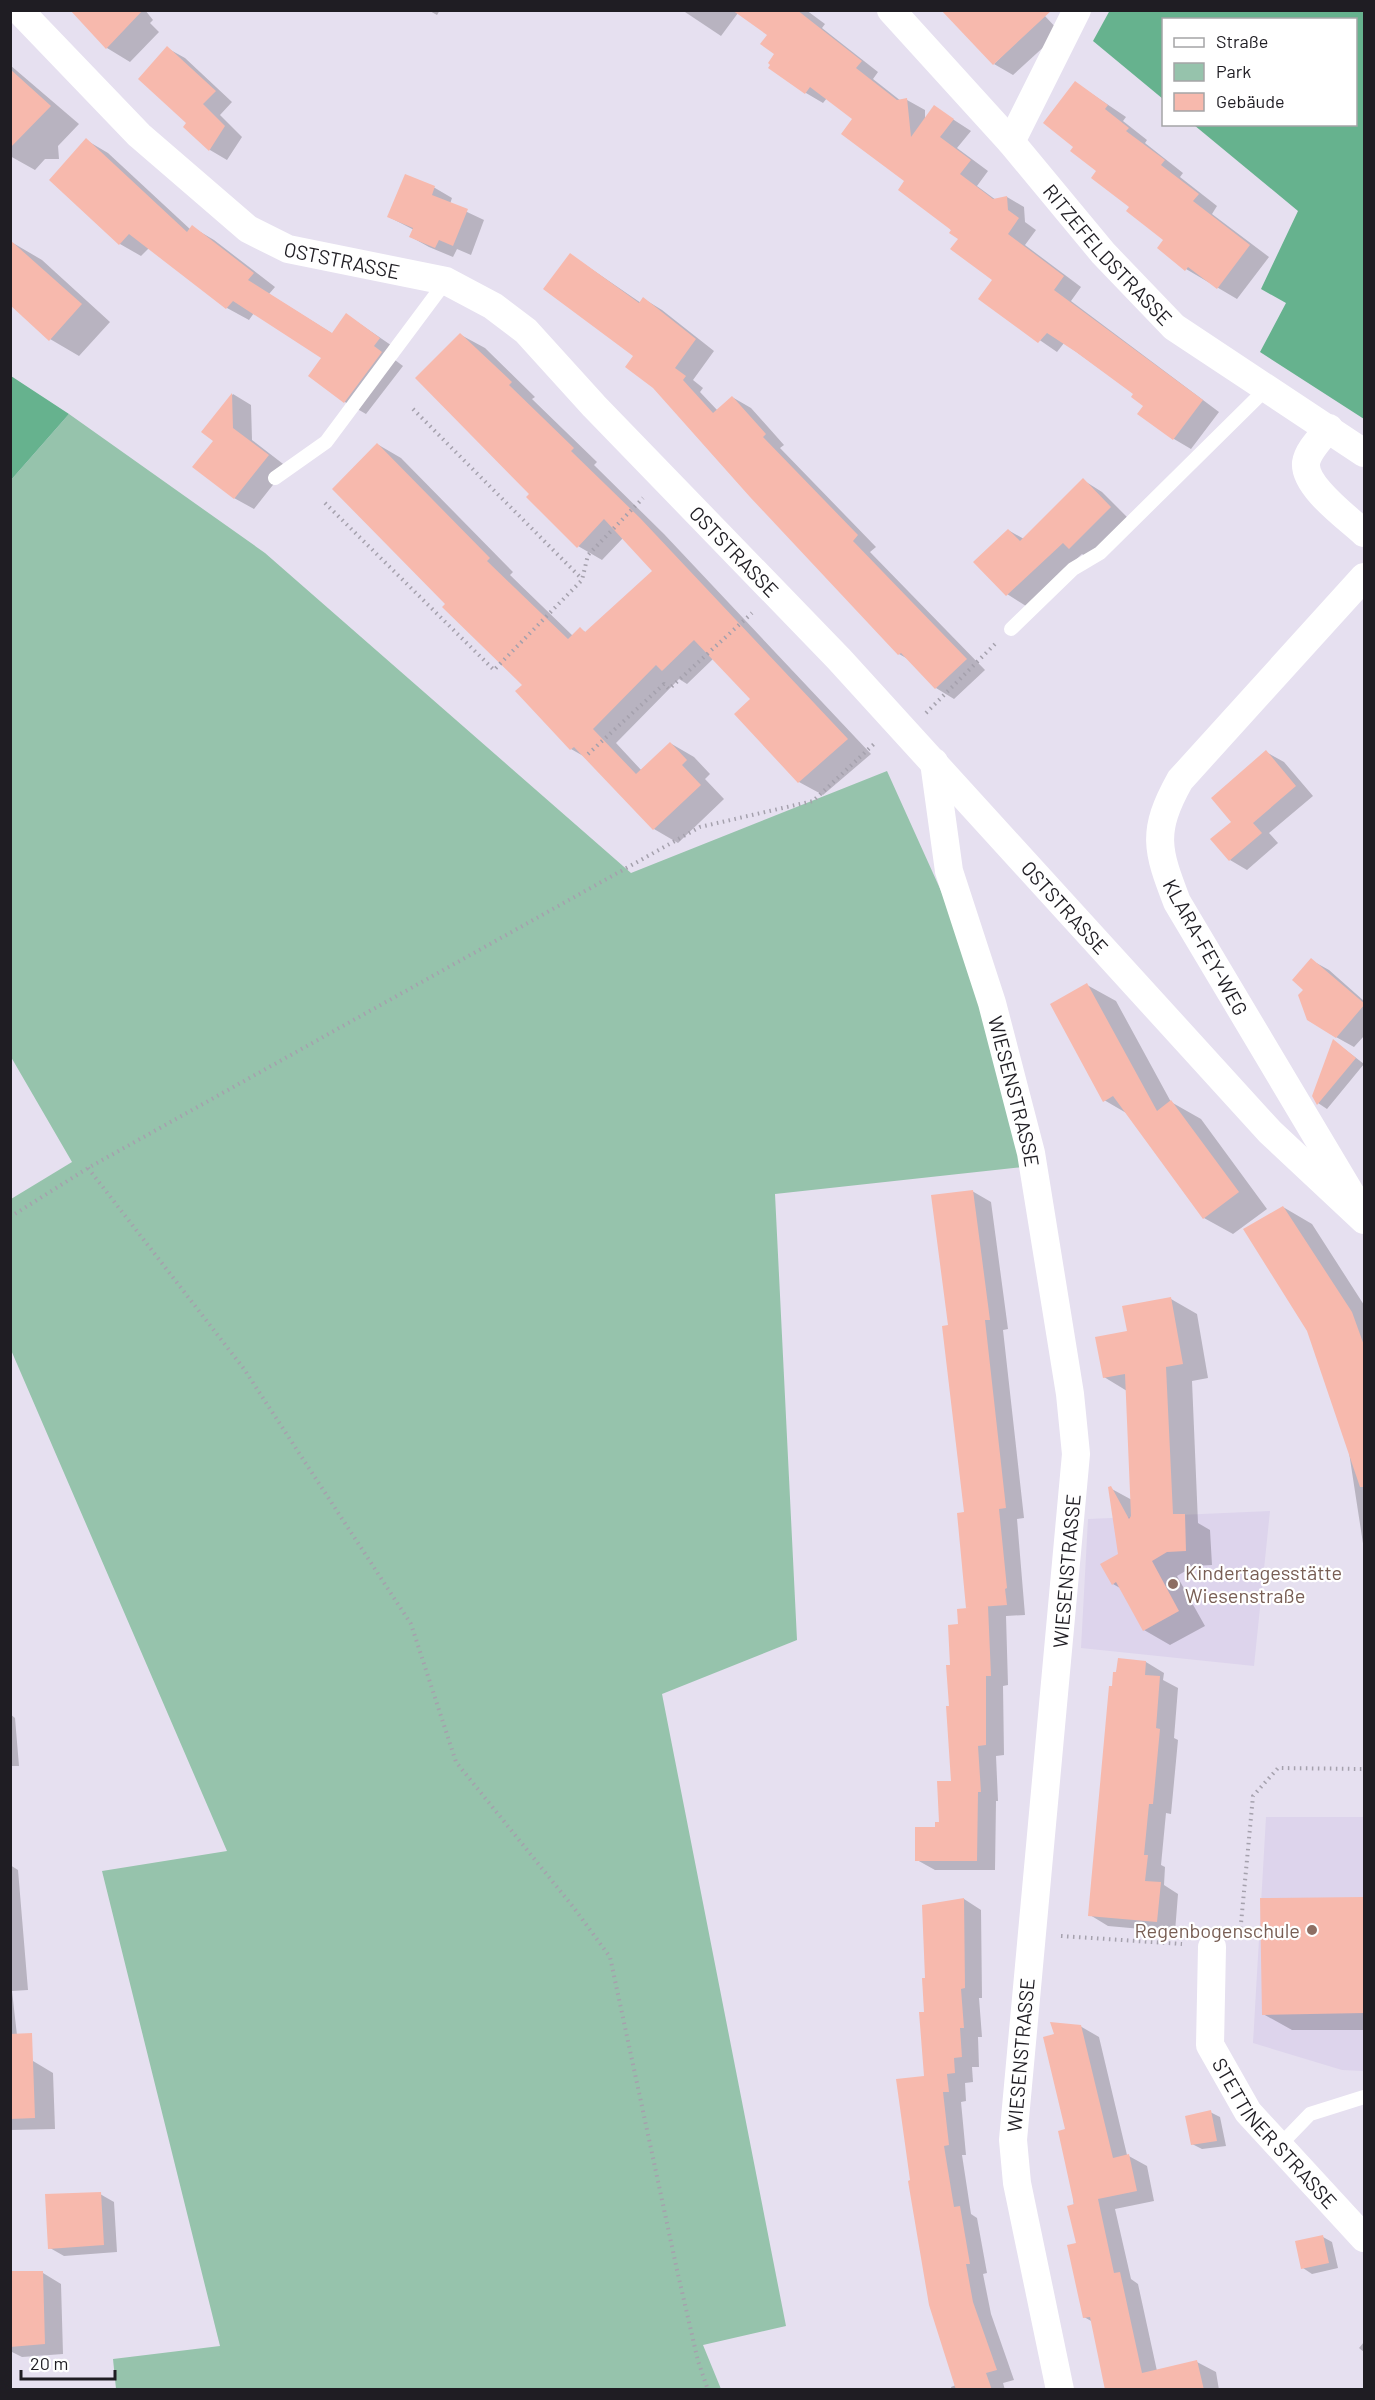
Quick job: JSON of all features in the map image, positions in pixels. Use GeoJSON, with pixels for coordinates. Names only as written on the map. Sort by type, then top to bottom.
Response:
{"type":"FeatureCollection","features":[{"type":"Feature","properties":{"kind":"street","name":"OSTSTRASSE"},"geometry":{"type":"LineString","coordinates":[[19,10],[139,135],[248,229],[288,249],[446,282],[493,306],[526,331],[663,478],[902,727],[1270,1132],[1365,1219]]}},
{"type":"Feature","properties":{"kind":"street","name":"RITZEFELDSTRASSE"},"geometry":{"type":"LineString","coordinates":[[891,10],[1011,142],[1103,253],[1174,327],[1365,453]]}},
{"type":"Feature","properties":{"kind":"street"},"geometry":{"type":"LineString","coordinates":[[1011,142],[1077,10]]}},
{"type":"Feature","properties":{"kind":"street"},"geometry":{"type":"LineString","coordinates":[[1329,428],[1312,449],[1306,464],[1312,485],[1365,533]]}},
{"type":"Feature","properties":{"kind":"street","name":"KLARA-FEY-WEG"},"geometry":{"type":"LineString","coordinates":[[1365,577],[1180,780],[1166,805],[1158,839],[1161,861],[1177,902],[1365,1219]]}},
{"type":"Feature","properties":{"kind":"street","name":"WIESENSTRASSE"},"geometry":{"type":"LineString","coordinates":[[934,762],[950,871],[992,1003],[1031,1153],[1070,1394],[1076,1454],[1013,2140],[1017,2183],[1059,2390]]}},
{"type":"Feature","properties":{"kind":"street","name":"STETTINER STRASSE"},"geometry":{"type":"LineString","coordinates":[[1212,1947],[1210,2045],[1248,2112],[1365,2238]]}},
{"type":"Feature","properties":{"kind":"lane"},"geometry":{"type":"LineString","coordinates":[[274,478],[326,442],[446,282]]}},
{"type":"Feature","properties":{"kind":"lane"},"geometry":{"type":"LineString","coordinates":[[1011,629],[1073,569],[1100,553],[1266,389]]}},
{"type":"Feature","properties":{"kind":"lane"},"geometry":{"type":"LineString","coordinates":[[1279,2145],[1310,2114],[1365,2097]]}},
{"type":"Feature","properties":{"kind":"path"},"geometry":{"type":"LineString","coordinates":[[412,408],[582,580]]}},
{"type":"Feature","properties":{"kind":"path"},"geometry":{"type":"LineString","coordinates":[[325,503],[494,670],[582,580],[588,555],[663,478]]}},
{"type":"Feature","properties":{"kind":"path"},"geometry":{"type":"LineString","coordinates":[[588,754],[664,684],[669,689],[774,592]]}},
{"type":"Feature","properties":{"kind":"path"},"geometry":{"type":"LineString","coordinates":[[10,1217],[88,1168],[700,826],[813,801],[902,727],[1011,629]]}},
{"type":"Feature","properties":{"kind":"path"},"geometry":{"type":"LineString","coordinates":[[88,1168],[244,1369],[411,1624],[456,1762],[574,1908],[610,1957],[677,2270],[698,2361],[708,2390]]}},
{"type":"Feature","properties":{"kind":"path"},"geometry":{"type":"LineString","coordinates":[[1031,1934],[1212,1947],[1239,1941],[1253,1796],[1278,1768],[1365,1769]]}},
{"type":"Feature","properties":{"kind":"shaded area","name":"Kindertagesstätte Wiesenstraße"},"geometry":{"type":"Polygon","coordinates":[[[1270,1511],[1254,1666],[1081,1648],[1088,1519],[1270,1511]]]}},
{"type":"Feature","properties":{"kind":"shaded area","name":"Regenbogenschule"},"geometry":{"type":"Polygon","coordinates":[[[1266,1817],[1364,1817],[1364,2071],[1342,2070],[1253,2043],[1266,1817]]]}},
{"type":"Feature","properties":{"kind":"green space"},"geometry":{"type":"Polygon","coordinates":[[[1110,10],[1364,11],[1364,419],[1260,352],[1286,303],[1261,289],[1298,211],[1195,126],[1357,126],[1357,18],[1162,18],[1162,98],[1093,41],[1110,10]]]}},
{"type":"Feature","properties":{"kind":"green space"},"geometry":{"type":"Polygon","coordinates":[[[11,376],[69,414],[11,480],[11,376]]]}},
{"type":"Feature","properties":{"kind":"green space"},"geometry":{"type":"Polygon","coordinates":[[[69,414],[265,553],[631,873],[887,771],[969,953],[1023,1167],[775,1194],[797,1640],[662,1694],[786,2326],[703,2345],[721,2389],[116,2389],[113,2359],[220,2346],[102,1871],[227,1851],[11,1350],[11,1199],[72,1162],[11,1057],[11,480],[69,414]]]}},
{"type":"Feature","properties":{"kind":"building"},"geometry":{"type":"Polygon","coordinates":[[[70,10],[143,10],[106,49],[70,10]]]}},
{"type":"Feature","properties":{"kind":"building"},"geometry":{"type":"Polygon","coordinates":[[[732,10],[797,10],[862,61],[856,68],[897,100],[907,98],[911,137],[934,105],[954,119],[940,137],[971,160],[960,174],[993,199],[1007,196],[1008,210],[1019,218],[1008,234],[1064,276],[1054,290],[1203,400],[1173,440],[1137,414],[1143,406],[1131,397],[1133,394],[1076,352],[1047,333],[1038,343],[978,299],[992,280],[950,249],[958,239],[949,233],[951,230],[898,190],[904,181],[841,134],[852,119],[810,87],[805,94],[768,68],[770,65],[768,63],[774,54],[760,44],[767,35],[732,10]]]}},
{"type":"Feature","properties":{"kind":"building"},"geometry":{"type":"Polygon","coordinates":[[[941,10],[1052,10],[993,65],[941,10]]]}},
{"type":"Feature","properties":{"kind":"building"},"geometry":{"type":"Polygon","coordinates":[[[167,46],[216,91],[203,104],[225,126],[209,151],[183,127],[186,123],[138,79],[167,46]]]}},
{"type":"Feature","properties":{"kind":"building"},"geometry":{"type":"Polygon","coordinates":[[[10,69],[51,106],[10,148],[10,69]]]}},
{"type":"Feature","properties":{"kind":"building"},"geometry":{"type":"Polygon","coordinates":[[[1075,81],[1108,105],[1105,109],[1129,128],[1126,131],[1165,160],[1161,165],[1199,194],[1193,201],[1250,245],[1217,289],[1188,267],[1185,271],[1157,248],[1163,240],[1126,211],[1129,207],[1091,178],[1096,171],[1070,151],[1073,147],[1043,123],[1075,81]]]}},
{"type":"Feature","properties":{"kind":"building"},"geometry":{"type":"Polygon","coordinates":[[[86,138],[187,232],[192,225],[254,273],[248,280],[332,333],[346,313],[380,338],[374,346],[382,352],[344,403],[308,376],[321,358],[233,301],[226,309],[129,234],[119,245],[49,180],[86,138]]]}},
{"type":"Feature","properties":{"kind":"building"},"geometry":{"type":"Polygon","coordinates":[[[405,174],[435,186],[432,195],[468,209],[453,246],[439,240],[435,248],[409,237],[413,228],[387,217],[405,174]]]}},
{"type":"Feature","properties":{"kind":"building"},"geometry":{"type":"Polygon","coordinates":[[[10,240],[82,304],[49,341],[10,305],[10,240]]]}},
{"type":"Feature","properties":{"kind":"building"},"geometry":{"type":"Polygon","coordinates":[[[570,253],[639,303],[643,297],[696,339],[675,368],[686,376],[683,380],[713,413],[732,396],[766,434],[763,437],[858,535],[853,541],[967,659],[935,689],[901,653],[898,655],[750,497],[653,388],[625,367],[633,356],[543,289],[570,253]]]}},
{"type":"Feature","properties":{"kind":"building"},"geometry":{"type":"Polygon","coordinates":[[[460,333],[512,382],[509,385],[574,448],[571,451],[640,518],[848,739],[798,783],[734,714],[750,699],[694,640],[662,671],[656,665],[593,729],[636,774],[670,742],[687,760],[682,765],[701,785],[653,830],[574,747],[570,750],[515,691],[522,685],[442,607],[445,604],[332,489],[377,443],[490,558],[487,561],[568,639],[580,627],[585,632],[652,571],[604,519],[577,548],[526,497],[529,494],[415,378],[460,333]]]}},
{"type":"Feature","properties":{"kind":"building"},"geometry":{"type":"Polygon","coordinates":[[[232,393],[233,428],[269,455],[234,499],[192,467],[213,441],[201,432],[232,393]]]}},
{"type":"Feature","properties":{"kind":"building"},"geometry":{"type":"Polygon","coordinates":[[[1083,478],[1111,507],[1069,549],[1063,543],[1006,596],[973,562],[1008,529],[1020,541],[1083,478]]]}},
{"type":"Feature","properties":{"kind":"building"},"geometry":{"type":"Polygon","coordinates":[[[1266,750],[1296,786],[1253,823],[1262,833],[1229,861],[1210,839],[1231,822],[1211,798],[1266,750]]]}},
{"type":"Feature","properties":{"kind":"building"},"geometry":{"type":"Polygon","coordinates":[[[1311,958],[1365,1004],[1336,1038],[1307,1020],[1298,995],[1303,990],[1292,980],[1311,958]]]}},
{"type":"Feature","properties":{"kind":"building"},"geometry":{"type":"Polygon","coordinates":[[[1087,983],[1157,1111],[1171,1100],[1239,1192],[1203,1219],[1113,1096],[1103,1102],[1050,1004],[1087,983]]]}},
{"type":"Feature","properties":{"kind":"building"},"geometry":{"type":"Polygon","coordinates":[[[1333,1039],[1356,1058],[1317,1105],[1312,1096],[1333,1039]]]}},
{"type":"Feature","properties":{"kind":"building"},"geometry":{"type":"Polygon","coordinates":[[[973,1190],[990,1320],[985,1320],[1006,1508],[999,1509],[1007,1605],[966,1608],[957,1513],[964,1512],[942,1326],[948,1325],[931,1195],[973,1190]]]}},
{"type":"Feature","properties":{"kind":"building"},"geometry":{"type":"Polygon","coordinates":[[[1283,1206],[1352,1312],[1365,1348],[1365,1487],[1360,1487],[1307,1331],[1243,1229],[1283,1206]]]}},
{"type":"Feature","properties":{"kind":"building"},"geometry":{"type":"Polygon","coordinates":[[[1171,1297],[1183,1364],[1166,1367],[1173,1514],[1185,1514],[1186,1551],[1167,1552],[1152,1561],[1179,1611],[1143,1631],[1116,1582],[1112,1585],[1100,1564],[1118,1554],[1108,1487],[1111,1486],[1129,1519],[1131,1516],[1125,1374],[1103,1378],[1095,1337],[1127,1331],[1122,1306],[1171,1297]]]}},
{"type":"Feature","properties":{"kind":"building"},"geometry":{"type":"Polygon","coordinates":[[[988,1606],[991,1676],[986,1676],[986,1745],[978,1746],[981,1792],[978,1792],[977,1861],[915,1861],[915,1827],[935,1827],[935,1822],[939,1822],[937,1781],[951,1781],[946,1706],[949,1706],[946,1665],[950,1665],[948,1625],[958,1624],[957,1609],[988,1606]]]}},
{"type":"Feature","properties":{"kind":"building"},"geometry":{"type":"Polygon","coordinates":[[[1118,1658],[1146,1661],[1145,1675],[1160,1676],[1156,1728],[1160,1729],[1153,1804],[1149,1804],[1144,1855],[1148,1855],[1145,1881],[1161,1882],[1157,1922],[1088,1916],[1109,1686],[1112,1686],[1113,1672],[1116,1672],[1118,1658]]]}},
{"type":"Feature","properties":{"kind":"building"},"geometry":{"type":"Polygon","coordinates":[[[1365,1897],[1365,2013],[1262,2015],[1260,1898],[1365,1897]]]}},
{"type":"Feature","properties":{"kind":"building"},"geometry":{"type":"Polygon","coordinates":[[[964,1898],[965,1988],[961,1989],[964,2028],[960,2028],[962,2057],[954,2058],[955,2073],[947,2074],[949,2092],[943,2092],[949,2145],[944,2146],[954,2207],[960,2206],[970,2264],[966,2264],[973,2302],[997,2370],[986,2373],[992,2390],[956,2390],[929,2305],[908,2181],[910,2180],[896,2079],[924,2076],[919,2012],[924,2012],[922,1978],[925,1978],[922,1905],[964,1898]]]}},
{"type":"Feature","properties":{"kind":"building"},"geometry":{"type":"Polygon","coordinates":[[[1050,2022],[1081,2025],[1113,2158],[1129,2154],[1137,2191],[1098,2199],[1114,2273],[1120,2272],[1142,2373],[1197,2360],[1204,2390],[1105,2390],[1090,2317],[1083,2318],[1067,2245],[1076,2243],[1067,2206],[1074,2204],[1058,2131],[1065,2129],[1043,2037],[1054,2034],[1050,2022]]]}},
{"type":"Feature","properties":{"kind":"building"},"geometry":{"type":"Polygon","coordinates":[[[32,2033],[35,2118],[10,2119],[10,2034],[32,2033]]]}},
{"type":"Feature","properties":{"kind":"building"},"geometry":{"type":"Polygon","coordinates":[[[1211,2110],[1217,2141],[1191,2145],[1185,2116],[1211,2110]]]}},
{"type":"Feature","properties":{"kind":"building"},"geometry":{"type":"Polygon","coordinates":[[[101,2192],[104,2245],[48,2249],[45,2194],[101,2192]]]}},
{"type":"Feature","properties":{"kind":"building"},"geometry":{"type":"Polygon","coordinates":[[[1323,2235],[1329,2263],[1301,2269],[1295,2241],[1323,2235]]]}},
{"type":"Feature","properties":{"kind":"building"},"geometry":{"type":"Polygon","coordinates":[[[10,2271],[43,2271],[45,2344],[10,2347],[10,2271]]]}},
{"type":"Feature","properties":{"kind":"place","name":"Kindertagesstätte Wiesenstraße"},"geometry":{"type":"Point","coordinates":[1173,1584]}},
{"type":"Feature","properties":{"kind":"place","name":"Regenbogenschule"},"geometry":{"type":"Point","coordinates":[1312,1930]}}]}
